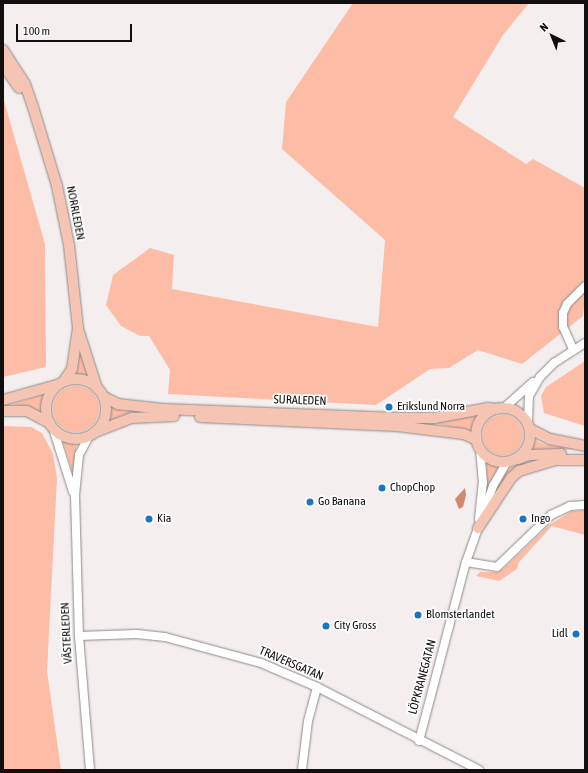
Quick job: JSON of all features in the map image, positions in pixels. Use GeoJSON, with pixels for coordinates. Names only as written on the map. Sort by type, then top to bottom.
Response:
{"type":"FeatureCollection","features":[{"type":"Feature","properties":{"kind":"main road","name":"NORRLEDEN"},"geometry":{"type":"LineString","coordinates":[[3,50],[24,84],[33,107],[61,208],[73,274],[78,328],[97,388]]}},
{"type":"Feature","properties":{"kind":"main road","name":"NORRLEDEN"},"geometry":{"type":"LineString","coordinates":[[3,65],[33,107]]}},
{"type":"Feature","properties":{"kind":"main road","name":"NORRLEDEN"},"geometry":{"type":"LineString","coordinates":[[62,383],[72,368],[78,328]]}},
{"type":"Feature","properties":{"kind":"main road"},"geometry":{"type":"LineString","coordinates":[[3,400],[81,379],[97,388],[104,397],[104,419],[92,434],[70,438],[51,425],[27,412],[3,410]]}},
{"type":"Feature","properties":{"kind":"main road"},"geometry":{"type":"LineString","coordinates":[[51,425],[46,412],[47,402],[62,383]]}},
{"type":"Feature","properties":{"kind":"main road","name":"SURALEDEN"},"geometry":{"type":"LineString","coordinates":[[104,397],[118,404],[163,409],[398,418],[434,418],[488,408],[500,409]]}},
{"type":"Feature","properties":{"kind":"main road"},"geometry":{"type":"LineString","coordinates":[[585,446],[550,439],[529,426],[518,412],[500,409],[486,414],[478,424],[478,444],[489,458],[511,461],[547,454],[585,455]]}},
{"type":"Feature","properties":{"kind":"main road","name":"SURALEDEN"},"geometry":{"type":"LineString","coordinates":[[92,434],[132,418],[162,415],[396,426],[464,434],[478,444]]}},
{"type":"Feature","properties":{"kind":"main road"},"geometry":{"type":"LineString","coordinates":[[511,461],[527,448],[529,426]]}},
{"type":"Feature","properties":{"kind":"main road"},"geometry":{"type":"LineString","coordinates":[[478,528],[508,483],[519,471],[556,460],[585,460]]}},
{"type":"Feature","properties":{"kind":"street"},"geometry":{"type":"LineString","coordinates":[[574,349],[563,327],[563,313],[568,304],[585,286]]}},
{"type":"Feature","properties":{"kind":"street"},"geometry":{"type":"LineString","coordinates":[[500,409],[574,349],[585,343]]}},
{"type":"Feature","properties":{"kind":"street"},"geometry":{"type":"LineString","coordinates":[[529,426],[529,396],[540,377]]}},
{"type":"Feature","properties":{"kind":"street","name":"VÄSTERLEDEN"},"geometry":{"type":"LineString","coordinates":[[51,425],[75,495]]}},
{"type":"Feature","properties":{"kind":"street","name":"VÄSTERLEDEN"},"geometry":{"type":"LineString","coordinates":[[90,770],[79,636],[75,495],[79,455],[92,434]]}},
{"type":"Feature","properties":{"kind":"street","name":"LÖPKRANEGATAN"},"geometry":{"type":"LineString","coordinates":[[478,444],[483,483],[478,528]]}},
{"type":"Feature","properties":{"kind":"street","name":"LÖPKRANEGATAN"},"geometry":{"type":"LineString","coordinates":[[419,741],[466,562],[494,486],[511,461]]}},
{"type":"Feature","properties":{"kind":"street"},"geometry":{"type":"LineString","coordinates":[[466,562],[496,567],[551,515],[570,506],[585,505]]}},
{"type":"Feature","properties":{"kind":"street","name":"TRAVERSGATAN"},"geometry":{"type":"LineString","coordinates":[[79,636],[137,634],[188,642],[261,663],[317,687],[419,741],[479,770]]}},
{"type":"Feature","properties":{"kind":"street"},"geometry":{"type":"LineString","coordinates":[[302,770],[307,727],[317,687]]}},
{"type":"Feature","properties":{"kind":"shaded area"},"geometry":{"type":"Polygon","coordinates":[[[353,3],[529,3],[503,35],[453,117],[526,164],[533,159],[585,188],[585,299],[583,316],[522,364],[478,350],[449,368],[430,369],[376,405],[168,394],[170,370],[149,336],[140,336],[121,326],[106,305],[113,275],[150,248],[174,255],[172,289],[378,327],[385,240],[282,149],[286,102],[353,3]]]}},
{"type":"Feature","properties":{"kind":"shaded area"},"geometry":{"type":"Polygon","coordinates":[[[3,97],[45,244],[46,367],[3,377],[3,97]]]}},
{"type":"Feature","properties":{"kind":"shaded area"},"geometry":{"type":"Polygon","coordinates":[[[78,346],[89,376],[74,373],[78,346]]]}},
{"type":"Feature","properties":{"kind":"shaded area"},"geometry":{"type":"Polygon","coordinates":[[[585,361],[585,426],[544,413],[541,396],[546,387],[585,361]]]}},
{"type":"Feature","properties":{"kind":"shaded area"},"geometry":{"type":"Polygon","coordinates":[[[76,386],[89,390],[95,396],[99,409],[95,422],[89,428],[76,432],[63,428],[57,422],[53,409],[57,396],[63,390],[76,386]]]}},
{"type":"Feature","properties":{"kind":"shaded area"},"geometry":{"type":"Polygon","coordinates":[[[44,394],[41,411],[14,405],[14,404],[44,394]]]}},
{"type":"Feature","properties":{"kind":"shaded area"},"geometry":{"type":"Polygon","coordinates":[[[111,406],[122,410],[144,410],[109,421],[111,406]]]}},
{"type":"Feature","properties":{"kind":"shaded area"},"geometry":{"type":"Polygon","coordinates":[[[480,414],[472,431],[438,424],[439,422],[480,414]]]}},
{"type":"Feature","properties":{"kind":"shaded area"},"geometry":{"type":"Polygon","coordinates":[[[503,415],[511,417],[517,421],[521,427],[523,435],[521,443],[517,449],[511,453],[503,455],[495,453],[489,449],[485,443],[483,435],[485,427],[489,421],[495,417],[503,415]]]}},
{"type":"Feature","properties":{"kind":"shaded area"},"geometry":{"type":"Polygon","coordinates":[[[3,426],[31,427],[42,433],[53,454],[57,478],[47,671],[61,770],[3,770],[3,426]]]}},
{"type":"Feature","properties":{"kind":"shaded area"},"geometry":{"type":"Polygon","coordinates":[[[535,440],[543,444],[576,449],[531,452],[535,440]]]}},
{"type":"Feature","properties":{"kind":"shaded area"},"geometry":{"type":"Polygon","coordinates":[[[63,441],[77,444],[74,471],[72,471],[63,441]]]}},
{"type":"Feature","properties":{"kind":"shaded area"},"geometry":{"type":"Polygon","coordinates":[[[529,461],[521,466],[495,494],[501,477],[508,469],[529,461]]]}},
{"type":"Feature","properties":{"kind":"shaded area"},"geometry":{"type":"Polygon","coordinates":[[[486,462],[498,467],[488,492],[487,492],[486,462]]]}},
{"type":"Feature","properties":{"kind":"shaded area"},"geometry":{"type":"Polygon","coordinates":[[[465,488],[466,495],[463,507],[459,509],[455,499],[465,488]]]}},
{"type":"Feature","properties":{"kind":"shaded area"},"geometry":{"type":"Polygon","coordinates":[[[585,510],[585,535],[552,526],[519,562],[517,569],[499,581],[476,576],[480,572],[496,572],[503,569],[549,525],[572,511],[585,510]]]}},
{"type":"Feature","properties":{"kind":"place","name":"Erikslund Norra"},"geometry":{"type":"Point","coordinates":[389,407]}},
{"type":"Feature","properties":{"kind":"place","name":"ChopChop"},"geometry":{"type":"Point","coordinates":[382,488]}},
{"type":"Feature","properties":{"kind":"place","name":"Go Banana"},"geometry":{"type":"Point","coordinates":[310,502]}},
{"type":"Feature","properties":{"kind":"place","name":"Kia"},"geometry":{"type":"Point","coordinates":[149,519]}},
{"type":"Feature","properties":{"kind":"place","name":"Ingo"},"geometry":{"type":"Point","coordinates":[523,519]}},
{"type":"Feature","properties":{"kind":"place","name":"Blomsterlandet"},"geometry":{"type":"Point","coordinates":[418,615]}},
{"type":"Feature","properties":{"kind":"place","name":"City Gross"},"geometry":{"type":"Point","coordinates":[326,626]}},
{"type":"Feature","properties":{"kind":"place","name":"Lidl"},"geometry":{"type":"Point","coordinates":[576,634]}}]}
